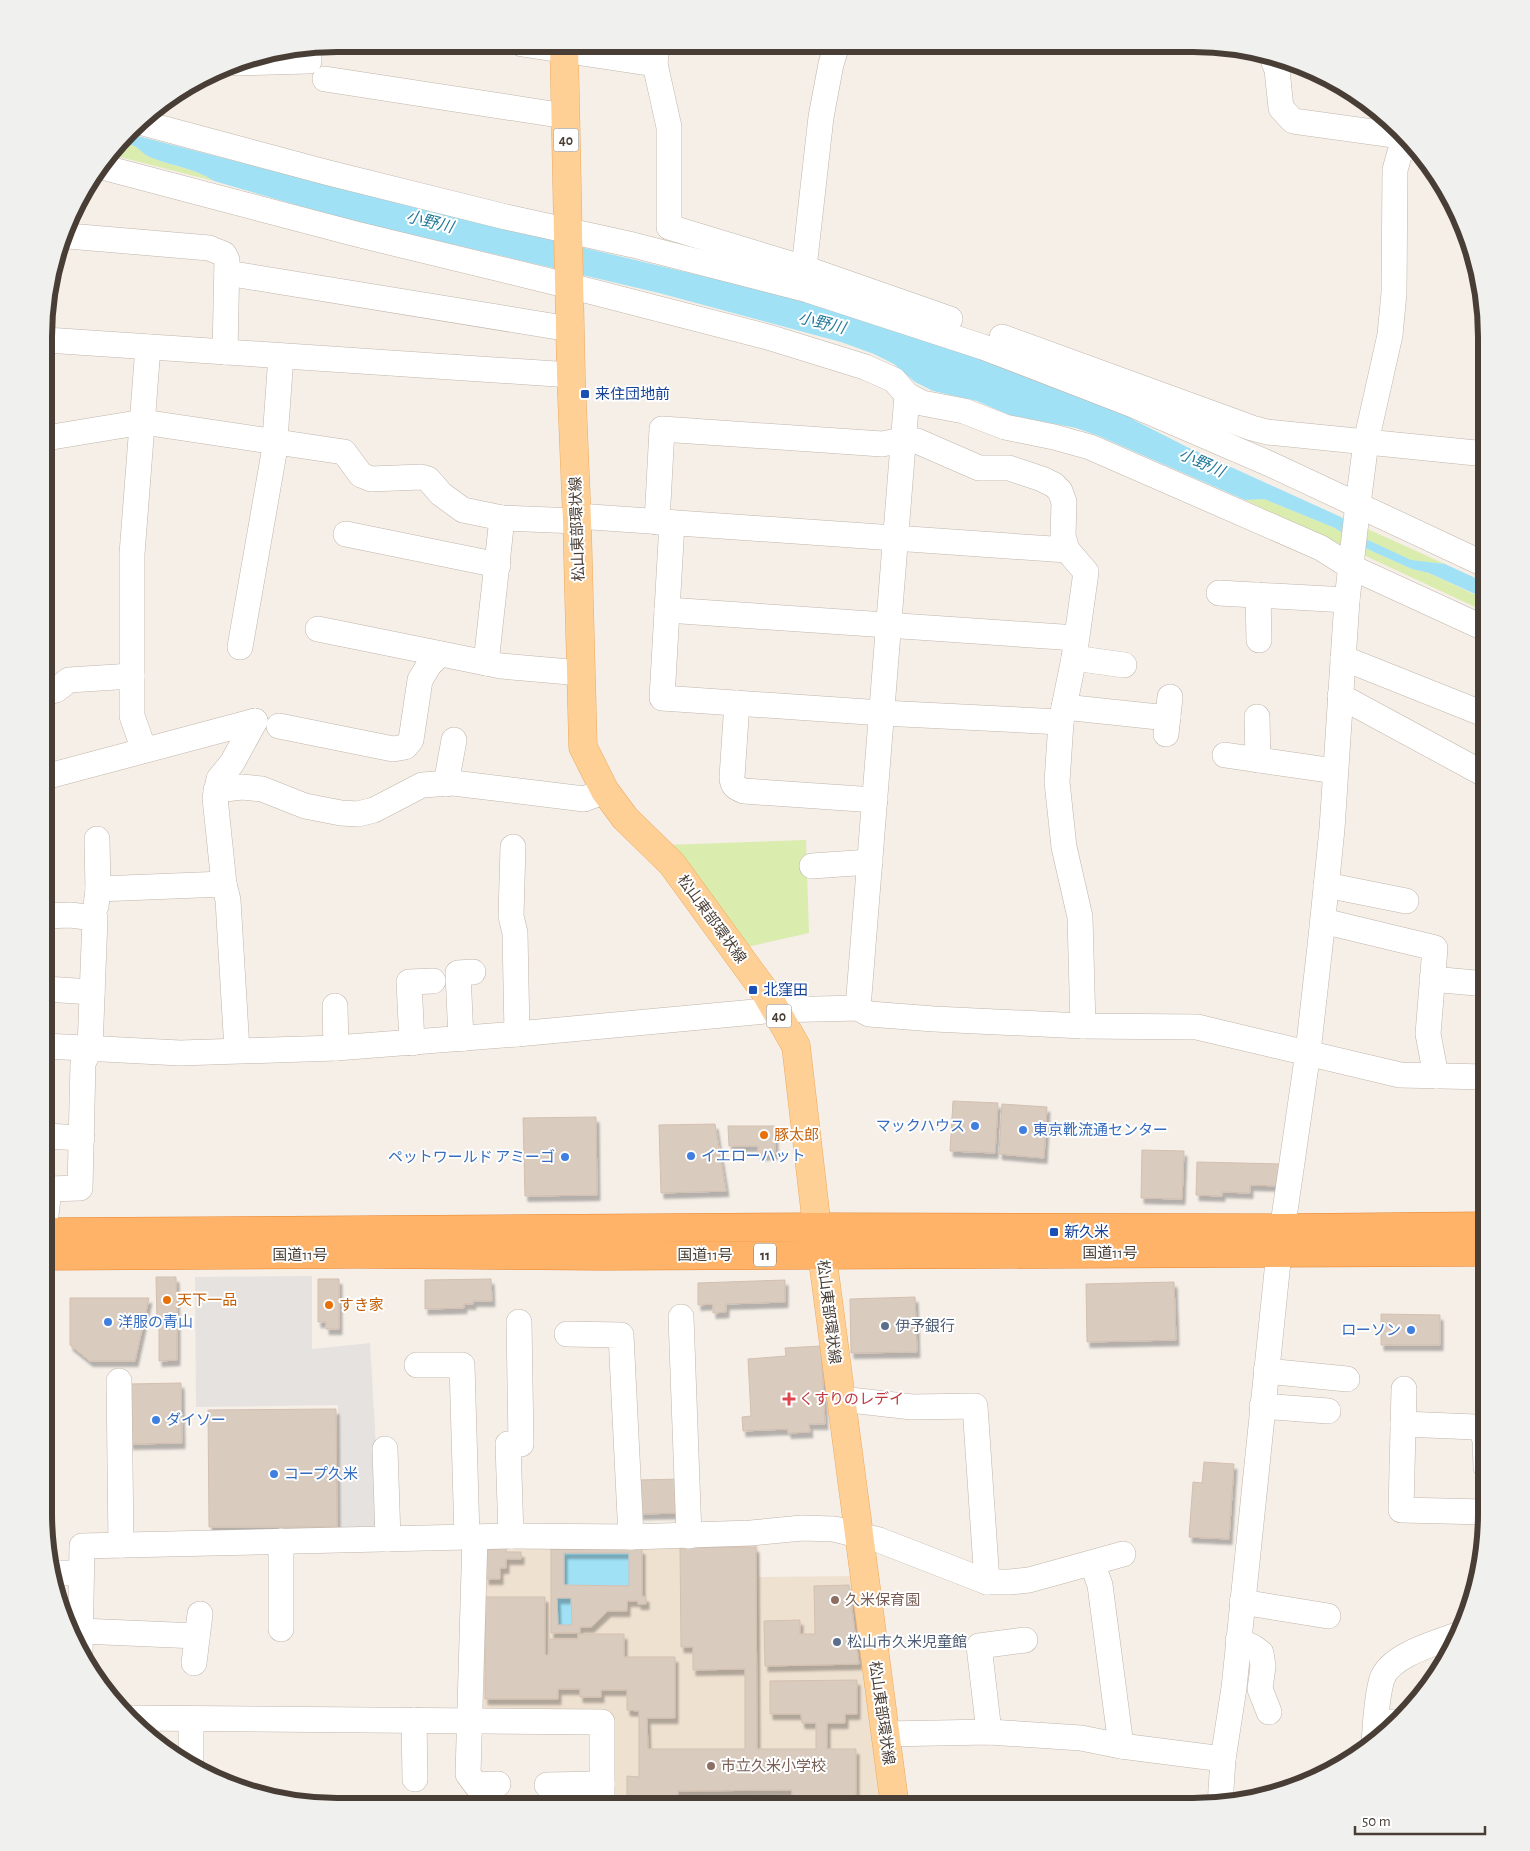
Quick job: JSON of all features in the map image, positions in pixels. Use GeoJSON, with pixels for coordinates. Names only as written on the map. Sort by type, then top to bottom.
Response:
{"type":"FeatureCollection","features":[{"type":"Feature","properties":{"kind":"highway","name":"国道11号"},"geometry":{"type":"LineString","coordinates":[[52,1232],[817,1227],[1280,1240],[1478,1252]]}},
{"type":"Feature","properties":{"kind":"highway","name":"国道11号"},"geometry":{"type":"LineString","coordinates":[[52,1256],[822,1254],[1280,1240],[1478,1227]]}},
{"type":"Feature","properties":{"kind":"main road","name":"松山東部環状線"},"geometry":{"type":"LineString","coordinates":[[564,52],[571,375],[583,747],[605,792],[625,818],[672,864],[766,993],[796,1046],[817,1227],[894,1798]]}},
{"type":"Feature","properties":{"kind":"street"},"geometry":{"type":"LineString","coordinates":[[625,52],[656,54],[669,127],[669,228],[804,268],[1026,345],[1252,428],[1268,432],[1478,453]]}},
{"type":"Feature","properties":{"kind":"street"},"geometry":{"type":"LineString","coordinates":[[804,268],[821,117],[830,64],[834,52]]}},
{"type":"Feature","properties":{"kind":"street"},"geometry":{"type":"LineString","coordinates":[[262,63],[309,62],[310,54]]}},
{"type":"Feature","properties":{"kind":"street"},"geometry":{"type":"LineString","coordinates":[[1275,65],[1281,108],[1292,121],[1394,136]]}},
{"type":"Feature","properties":{"kind":"street"},"geometry":{"type":"LineString","coordinates":[[325,79],[565,116]]}},
{"type":"Feature","properties":{"kind":"street"},"geometry":{"type":"LineString","coordinates":[[148,125],[329,173],[568,233],[808,290],[983,347],[1131,404],[1270,464],[1357,509],[1478,562]]}},
{"type":"Feature","properties":{"kind":"street"},"geometry":{"type":"LineString","coordinates":[[1221,1797],[1223,1759],[1234,1688],[1280,1240],[1308,1052],[1323,920],[1332,829],[1347,600],[1357,509],[1366,442],[1390,335],[1393,301],[1395,170],[1400,152],[1406,149]]}},
{"type":"Feature","properties":{"kind":"street"},"geometry":{"type":"LineString","coordinates":[[108,169],[356,234],[569,283],[768,337],[865,367],[894,380],[907,395],[922,403],[964,411],[1005,428],[1054,437],[1090,447],[1321,548],[1478,625]]}},
{"type":"Feature","properties":{"kind":"street"},"geometry":{"type":"LineString","coordinates":[[71,236],[209,248],[224,254],[227,260],[225,352]]}},
{"type":"Feature","properties":{"kind":"street"},"geometry":{"type":"LineString","coordinates":[[227,273],[570,329]]}},
{"type":"Feature","properties":{"kind":"street"},"geometry":{"type":"LineString","coordinates":[[52,340],[571,375]]}},
{"type":"Feature","properties":{"kind":"street"},"geometry":{"type":"LineString","coordinates":[[144,750],[132,716],[132,554],[148,347]]}},
{"type":"Feature","properties":{"kind":"street"},"geometry":{"type":"LineString","coordinates":[[240,647],[275,441],[281,356]]}},
{"type":"Feature","properties":{"kind":"street"},"geometry":{"type":"LineString","coordinates":[[858,1008],[907,395]]}},
{"type":"Feature","properties":{"kind":"street"},"geometry":{"type":"LineString","coordinates":[[52,437],[143,422],[344,452],[361,475],[371,479],[421,477],[428,479],[441,494],[463,510],[502,518],[577,518],[664,522],[1067,550]]}},
{"type":"Feature","properties":{"kind":"street"},"geometry":{"type":"LineString","coordinates":[[1083,1026],[1080,917],[1064,847],[1057,782],[1062,714],[1075,648],[1086,572],[1067,550],[1063,536],[1064,502],[1060,491],[1054,485],[1042,479],[1009,468],[979,468],[917,441],[903,440],[882,444],[662,429],[667,610],[662,698],[882,713],[1062,714],[1168,716]]}},
{"type":"Feature","properties":{"kind":"street"},"geometry":{"type":"LineString","coordinates":[[486,663],[502,518]]}},
{"type":"Feature","properties":{"kind":"street"},"geometry":{"type":"LineString","coordinates":[[346,534],[498,565]]}},
{"type":"Feature","properties":{"kind":"street"},"geometry":{"type":"LineString","coordinates":[[1219,593],[1347,600]]}},
{"type":"Feature","properties":{"kind":"street"},"geometry":{"type":"LineString","coordinates":[[1258,595],[1259,640]]}},
{"type":"Feature","properties":{"kind":"street"},"geometry":{"type":"LineString","coordinates":[[667,610],[889,625],[1075,648],[1124,665]]}},
{"type":"Feature","properties":{"kind":"street"},"geometry":{"type":"LineString","coordinates":[[318,628],[501,666],[581,673]]}},
{"type":"Feature","properties":{"kind":"street"},"geometry":{"type":"LineString","coordinates":[[279,726],[393,748],[405,747],[411,740],[420,680],[429,664],[440,654]]}},
{"type":"Feature","properties":{"kind":"street"},"geometry":{"type":"LineString","coordinates":[[1343,658],[1478,712]]}},
{"type":"Feature","properties":{"kind":"street"},"geometry":{"type":"LineString","coordinates":[[52,691],[69,680],[132,676]]}},
{"type":"Feature","properties":{"kind":"street"},"geometry":{"type":"LineString","coordinates":[[1340,696],[1478,771]]}},
{"type":"Feature","properties":{"kind":"street"},"geometry":{"type":"LineString","coordinates":[[737,703],[732,777],[732,783],[735,788],[744,791],[875,800]]}},
{"type":"Feature","properties":{"kind":"street"},"geometry":{"type":"LineString","coordinates":[[1258,717],[1258,760]]}},
{"type":"Feature","properties":{"kind":"street"},"geometry":{"type":"LineString","coordinates":[[52,775],[255,721],[232,763],[219,779],[215,798],[224,884],[228,900],[237,1050]]}},
{"type":"Feature","properties":{"kind":"street"},"geometry":{"type":"LineString","coordinates":[[446,784],[454,740]]}},
{"type":"Feature","properties":{"kind":"street"},"geometry":{"type":"LineString","coordinates":[[1224,755],[1335,771]]}},
{"type":"Feature","properties":{"kind":"street"},"geometry":{"type":"LineString","coordinates":[[216,790],[242,787],[262,789],[305,806],[341,814],[358,814],[374,810],[422,785],[446,784],[584,799],[605,792]]}},
{"type":"Feature","properties":{"kind":"street"},"geometry":{"type":"LineString","coordinates":[[52,1187],[80,1188],[84,1063],[90,1049],[95,918],[98,889],[97,839]]}},
{"type":"Feature","properties":{"kind":"street"},"geometry":{"type":"LineString","coordinates":[[513,847],[511,916],[515,933],[517,1034]]}},
{"type":"Feature","properties":{"kind":"street"},"geometry":{"type":"LineString","coordinates":[[812,866],[870,862]]}},
{"type":"Feature","properties":{"kind":"street"},"geometry":{"type":"LineString","coordinates":[[98,889],[224,884]]}},
{"type":"Feature","properties":{"kind":"street"},"geometry":{"type":"LineString","coordinates":[[1326,886],[1406,901]]}},
{"type":"Feature","properties":{"kind":"street"},"geometry":{"type":"LineString","coordinates":[[52,916],[70,915],[95,918]]}},
{"type":"Feature","properties":{"kind":"street"},"geometry":{"type":"LineString","coordinates":[[1323,920],[1435,948],[1428,1034],[1436,1076]]}},
{"type":"Feature","properties":{"kind":"street"},"geometry":{"type":"LineString","coordinates":[[461,1039],[458,973],[474,972]]}},
{"type":"Feature","properties":{"kind":"street"},"geometry":{"type":"LineString","coordinates":[[1432,979],[1478,983]]}},
{"type":"Feature","properties":{"kind":"street"},"geometry":{"type":"LineString","coordinates":[[412,1043],[409,982],[434,981]]}},
{"type":"Feature","properties":{"kind":"street"},"geometry":{"type":"LineString","coordinates":[[52,989],[92,992]]}},
{"type":"Feature","properties":{"kind":"street"},"geometry":{"type":"LineString","coordinates":[[335,1006],[336,1048]]}},
{"type":"Feature","properties":{"kind":"street"},"geometry":{"type":"LineString","coordinates":[[52,1046],[180,1053],[336,1048],[461,1039],[776,1010],[858,1008],[869,1014],[1083,1026],[1197,1027],[1400,1075],[1478,1077]]}},
{"type":"Feature","properties":{"kind":"street"},"geometry":{"type":"LineString","coordinates":[[52,1136],[82,1138]]}},
{"type":"Feature","properties":{"kind":"street"},"geometry":{"type":"LineString","coordinates":[[681,1317],[689,1536]]}},
{"type":"Feature","properties":{"kind":"street"},"geometry":{"type":"LineString","coordinates":[[511,1536],[508,1444],[521,1444],[519,1322]]}},
{"type":"Feature","properties":{"kind":"street"},"geometry":{"type":"LineString","coordinates":[[567,1334],[621,1335],[631,1537]]}},
{"type":"Feature","properties":{"kind":"street"},"geometry":{"type":"LineString","coordinates":[[417,1365],[462,1365],[471,1537],[468,1774],[476,1785],[498,1784]]}},
{"type":"Feature","properties":{"kind":"street"},"geometry":{"type":"LineString","coordinates":[[1266,1371],[1347,1379]]}},
{"type":"Feature","properties":{"kind":"street"},"geometry":{"type":"LineString","coordinates":[[119,1381],[121,1545]]}},
{"type":"Feature","properties":{"kind":"street"},"geometry":{"type":"LineString","coordinates":[[1404,1389],[1401,1510],[1478,1512]]}},
{"type":"Feature","properties":{"kind":"street"},"geometry":{"type":"LineString","coordinates":[[841,1399],[912,1407],[975,1406],[987,1582]]}},
{"type":"Feature","properties":{"kind":"street"},"geometry":{"type":"LineString","coordinates":[[1262,1406],[1328,1411]]}},
{"type":"Feature","properties":{"kind":"street"},"geometry":{"type":"LineString","coordinates":[[1403,1424],[1475,1427],[1478,1429]]}},
{"type":"Feature","properties":{"kind":"street"},"geometry":{"type":"LineString","coordinates":[[385,1449],[388,1539]]}},
{"type":"Feature","properties":{"kind":"street"},"geometry":{"type":"LineString","coordinates":[[80,1636],[82,1546],[511,1536],[689,1536],[802,1528],[834,1529],[879,1540],[987,1582],[1029,1580],[1123,1554]]}},
{"type":"Feature","properties":{"kind":"street"},"geometry":{"type":"LineString","coordinates":[[281,1541],[281,1629]]}},
{"type":"Feature","properties":{"kind":"street"},"geometry":{"type":"LineString","coordinates":[[1092,1563],[1100,1585],[1121,1746]]}},
{"type":"Feature","properties":{"kind":"street"},"geometry":{"type":"LineString","coordinates":[[59,1573],[81,1574]]}},
{"type":"Feature","properties":{"kind":"street"},"geometry":{"type":"LineString","coordinates":[[1242,1602],[1328,1616]]}},
{"type":"Feature","properties":{"kind":"street"},"geometry":{"type":"LineString","coordinates":[[83,1642],[199,1625],[194,1663]]}},
{"type":"Feature","properties":{"kind":"street"},"geometry":{"type":"LineString","coordinates":[[1383,1725],[1382,1677],[1393,1664],[1411,1652],[1449,1638]]}},
{"type":"Feature","properties":{"kind":"street"},"geometry":{"type":"LineString","coordinates":[[989,1732],[979,1646],[1025,1640]]}},
{"type":"Feature","properties":{"kind":"street"},"geometry":{"type":"LineString","coordinates":[[1238,1640],[1253,1646],[1261,1653],[1263,1666],[1260,1689],[1268,1712]]}},
{"type":"Feature","properties":{"kind":"street"},"geometry":{"type":"LineString","coordinates":[[191,1719],[191,1758]]}},
{"type":"Feature","properties":{"kind":"street"},"geometry":{"type":"LineString","coordinates":[[144,1723],[191,1719],[470,1719],[602,1722],[602,1795],[547,1785]]}},
{"type":"Feature","properties":{"kind":"street"},"geometry":{"type":"LineString","coordinates":[[414,1720],[415,1779]]}},
{"type":"Feature","properties":{"kind":"street"},"geometry":{"type":"LineString","coordinates":[[885,1734],[989,1732],[1081,1738],[1121,1746],[1223,1759]]}},
{"type":"Feature","properties":{"kind":"shaded area"},"geometry":{"type":"Polygon","coordinates":[[[312,1276],[312,1349],[370,1343],[381,1534],[339,1535],[338,1405],[196,1407],[195,1277],[312,1276]]]}},
{"type":"Feature","properties":{"kind":"shaded area"},"geometry":{"type":"Polygon","coordinates":[[[758,1539],[759,1577],[856,1576],[884,1798],[607,1798],[609,1715],[479,1715],[486,1543],[758,1539]]]}},
{"type":"Feature","properties":{"kind":"green space"},"geometry":{"type":"Polygon","coordinates":[[[128,144],[132,145],[147,156],[191,170],[214,181],[118,156],[128,144]]]}},
{"type":"Feature","properties":{"kind":"green space"},"geometry":{"type":"Polygon","coordinates":[[[1264,499],[1335,528],[1365,548],[1412,569],[1429,573],[1478,596],[1478,608],[1245,500],[1264,499]]]}},
{"type":"Feature","properties":{"kind":"green space"},"geometry":{"type":"Polygon","coordinates":[[[1341,517],[1445,564],[1411,561],[1368,540],[1341,517]]]}},
{"type":"Feature","properties":{"kind":"green space"},"geometry":{"type":"Polygon","coordinates":[[[806,840],[809,933],[747,947],[666,845],[806,840]]]}},
{"type":"Feature","properties":{"kind":"water","name":"小野川"},"geometry":{"type":"Polygon","coordinates":[[[136,136],[421,209],[816,303],[981,359],[1108,405],[1187,447],[1341,517],[1368,540],[1411,560],[1445,564],[1478,579],[1478,595],[1429,573],[1412,569],[1365,548],[1335,528],[1264,499],[1245,500],[1099,436],[1076,428],[1009,415],[977,401],[933,391],[915,382],[894,364],[874,354],[841,342],[659,293],[341,218],[214,181],[191,170],[147,156],[128,144],[136,136]]]}},
{"type":"Feature","properties":{"kind":"water"},"geometry":{"type":"Polygon","coordinates":[[[564,1553],[629,1553],[629,1586],[564,1585],[564,1553]]]}},
{"type":"Feature","properties":{"kind":"water"},"geometry":{"type":"Polygon","coordinates":[[[557,1598],[571,1598],[572,1625],[558,1625],[557,1598]]]}},
{"type":"Feature","properties":{"kind":"building"},"geometry":{"type":"Polygon","coordinates":[[[953,1101],[998,1103],[995,1153],[950,1151],[953,1101]]]}},
{"type":"Feature","properties":{"kind":"building"},"geometry":{"type":"Polygon","coordinates":[[[1002,1104],[1047,1107],[1044,1158],[999,1154],[1002,1104]]]}},
{"type":"Feature","properties":{"kind":"building"},"geometry":{"type":"Polygon","coordinates":[[[596,1117],[597,1195],[525,1196],[523,1118],[596,1117]]]}},
{"type":"Feature","properties":{"kind":"building"},"geometry":{"type":"Polygon","coordinates":[[[715,1124],[726,1191],[661,1193],[659,1125],[715,1124]]]}},
{"type":"Feature","properties":{"kind":"building"},"geometry":{"type":"Polygon","coordinates":[[[728,1126],[775,1126],[775,1154],[758,1155],[758,1146],[729,1146],[728,1126]]]}},
{"type":"Feature","properties":{"kind":"building"},"geometry":{"type":"Polygon","coordinates":[[[1142,1150],[1184,1151],[1182,1199],[1141,1198],[1142,1150]]]}},
{"type":"Feature","properties":{"kind":"building"},"geometry":{"type":"Polygon","coordinates":[[[1197,1162],[1282,1164],[1282,1186],[1250,1185],[1250,1193],[1222,1192],[1222,1196],[1196,1195],[1197,1162]]]}},
{"type":"Feature","properties":{"kind":"building"},"geometry":{"type":"Polygon","coordinates":[[[156,1277],[176,1277],[177,1320],[157,1321],[156,1277]]]}},
{"type":"Feature","properties":{"kind":"building"},"geometry":{"type":"Polygon","coordinates":[[[318,1279],[339,1279],[339,1329],[326,1329],[326,1322],[318,1322],[318,1279]]]}},
{"type":"Feature","properties":{"kind":"building"},"geometry":{"type":"Polygon","coordinates":[[[491,1279],[492,1301],[473,1301],[473,1304],[464,1304],[464,1308],[425,1309],[425,1280],[491,1279]]]}},
{"type":"Feature","properties":{"kind":"building"},"geometry":{"type":"Polygon","coordinates":[[[785,1280],[785,1302],[726,1304],[726,1312],[713,1313],[713,1304],[698,1305],[698,1283],[785,1280]]]}},
{"type":"Feature","properties":{"kind":"building"},"geometry":{"type":"Polygon","coordinates":[[[1174,1282],[1176,1340],[1087,1342],[1086,1284],[1174,1282]]]}},
{"type":"Feature","properties":{"kind":"building"},"geometry":{"type":"Polygon","coordinates":[[[915,1297],[917,1352],[851,1353],[850,1299],[915,1297]]]}},
{"type":"Feature","properties":{"kind":"building"},"geometry":{"type":"Polygon","coordinates":[[[70,1298],[149,1298],[135,1361],[90,1361],[70,1345],[70,1298]]]}},
{"type":"Feature","properties":{"kind":"building"},"geometry":{"type":"Polygon","coordinates":[[[1381,1314],[1440,1315],[1440,1345],[1381,1345],[1381,1314]]]}},
{"type":"Feature","properties":{"kind":"building"},"geometry":{"type":"Polygon","coordinates":[[[159,1324],[177,1324],[177,1360],[159,1361],[159,1324]]]}},
{"type":"Feature","properties":{"kind":"building"},"geometry":{"type":"Polygon","coordinates":[[[821,1346],[825,1424],[809,1424],[810,1432],[788,1433],[788,1429],[743,1431],[742,1417],[751,1416],[748,1359],[786,1356],[785,1348],[821,1346]]]}},
{"type":"Feature","properties":{"kind":"building"},"geometry":{"type":"Polygon","coordinates":[[[181,1383],[182,1443],[130,1444],[129,1384],[181,1383]]]}},
{"type":"Feature","properties":{"kind":"building"},"geometry":{"type":"Polygon","coordinates":[[[336,1409],[337,1527],[209,1527],[208,1410],[336,1409]]]}},
{"type":"Feature","properties":{"kind":"building"},"geometry":{"type":"Polygon","coordinates":[[[1204,1462],[1234,1464],[1229,1539],[1189,1537],[1193,1482],[1202,1483],[1204,1462]]]}},
{"type":"Feature","properties":{"kind":"building"},"geometry":{"type":"Polygon","coordinates":[[[680,1479],[680,1513],[640,1514],[639,1480],[680,1479]]]}},
{"type":"Feature","properties":{"kind":"building"},"geometry":{"type":"Polygon","coordinates":[[[680,1547],[756,1547],[757,1749],[816,1749],[816,1723],[802,1723],[801,1714],[770,1714],[770,1681],[857,1680],[857,1714],[845,1714],[845,1723],[827,1723],[827,1749],[856,1749],[856,1798],[792,1798],[792,1790],[678,1791],[678,1798],[627,1798],[627,1776],[639,1777],[639,1711],[627,1710],[627,1690],[601,1690],[601,1697],[580,1697],[580,1689],[558,1689],[558,1699],[485,1699],[485,1597],[545,1597],[545,1655],[549,1655],[549,1639],[578,1639],[578,1634],[624,1634],[624,1657],[675,1657],[675,1718],[647,1718],[648,1749],[745,1749],[745,1669],[693,1670],[693,1647],[681,1647],[680,1547]]]}},
{"type":"Feature","properties":{"kind":"building"},"geometry":{"type":"Polygon","coordinates":[[[506,1548],[506,1552],[521,1552],[521,1559],[506,1559],[506,1568],[500,1568],[500,1579],[486,1579],[486,1549],[506,1548]]]}},
{"type":"Feature","properties":{"kind":"building"},"geometry":{"type":"Polygon","coordinates":[[[551,1549],[642,1549],[642,1596],[646,1597],[646,1604],[638,1604],[638,1601],[627,1601],[627,1611],[608,1611],[591,1627],[580,1627],[580,1633],[551,1633],[551,1549]],[[564,1553],[564,1585],[629,1586],[629,1553],[564,1553]],[[557,1598],[558,1625],[572,1625],[571,1598],[557,1598]]]}},
{"type":"Feature","properties":{"kind":"building"},"geometry":{"type":"Polygon","coordinates":[[[849,1585],[859,1664],[765,1666],[764,1621],[800,1620],[800,1634],[815,1634],[814,1586],[849,1585]]]}},
{"type":"Feature","properties":{"kind":"place","name":"来住団地前"},"geometry":{"type":"Point","coordinates":[585,394]}},
{"type":"Feature","properties":{"kind":"place","name":"北窪田"},"geometry":{"type":"Point","coordinates":[753,990]}},
{"type":"Feature","properties":{"kind":"place","name":"マックハウス"},"geometry":{"type":"Point","coordinates":[975,1126]}},
{"type":"Feature","properties":{"kind":"place","name":"東京靴流通センター"},"geometry":{"type":"Point","coordinates":[1023,1130]}},
{"type":"Feature","properties":{"kind":"place","name":"豚太郎"},"geometry":{"type":"Point","coordinates":[764,1135]}},
{"type":"Feature","properties":{"kind":"place","name":"イエローハット"},"geometry":{"type":"Point","coordinates":[691,1156]}},
{"type":"Feature","properties":{"kind":"place","name":"ペットワールド アミーゴ"},"geometry":{"type":"Point","coordinates":[565,1157]}},
{"type":"Feature","properties":{"kind":"place","name":"新久米"},"geometry":{"type":"Point","coordinates":[1054,1232]}},
{"type":"Feature","properties":{"kind":"place","name":"天下一品"},"geometry":{"type":"Point","coordinates":[167,1300]}},
{"type":"Feature","properties":{"kind":"place","name":"すき家"},"geometry":{"type":"Point","coordinates":[329,1305]}},
{"type":"Feature","properties":{"kind":"place","name":"洋服の青山"},"geometry":{"type":"Point","coordinates":[108,1322]}},
{"type":"Feature","properties":{"kind":"place","name":"伊予銀行"},"geometry":{"type":"Point","coordinates":[885,1326]}},
{"type":"Feature","properties":{"kind":"place","name":"ローソン"},"geometry":{"type":"Point","coordinates":[1411,1330]}},
{"type":"Feature","properties":{"kind":"place","name":"くすりのレデイ"},"geometry":{"type":"Point","coordinates":[789,1399]}},
{"type":"Feature","properties":{"kind":"place","name":"ダイソー"},"geometry":{"type":"Point","coordinates":[156,1420]}},
{"type":"Feature","properties":{"kind":"place","name":"コープ久米"},"geometry":{"type":"Point","coordinates":[274,1474]}},
{"type":"Feature","properties":{"kind":"place","name":"久米保育園"},"geometry":{"type":"Point","coordinates":[835,1600]}},
{"type":"Feature","properties":{"kind":"place","name":"松山市久米児童館"},"geometry":{"type":"Point","coordinates":[837,1642]}},
{"type":"Feature","properties":{"kind":"place","name":"市立久米小学校"},"geometry":{"type":"Point","coordinates":[711,1766]}}]}
